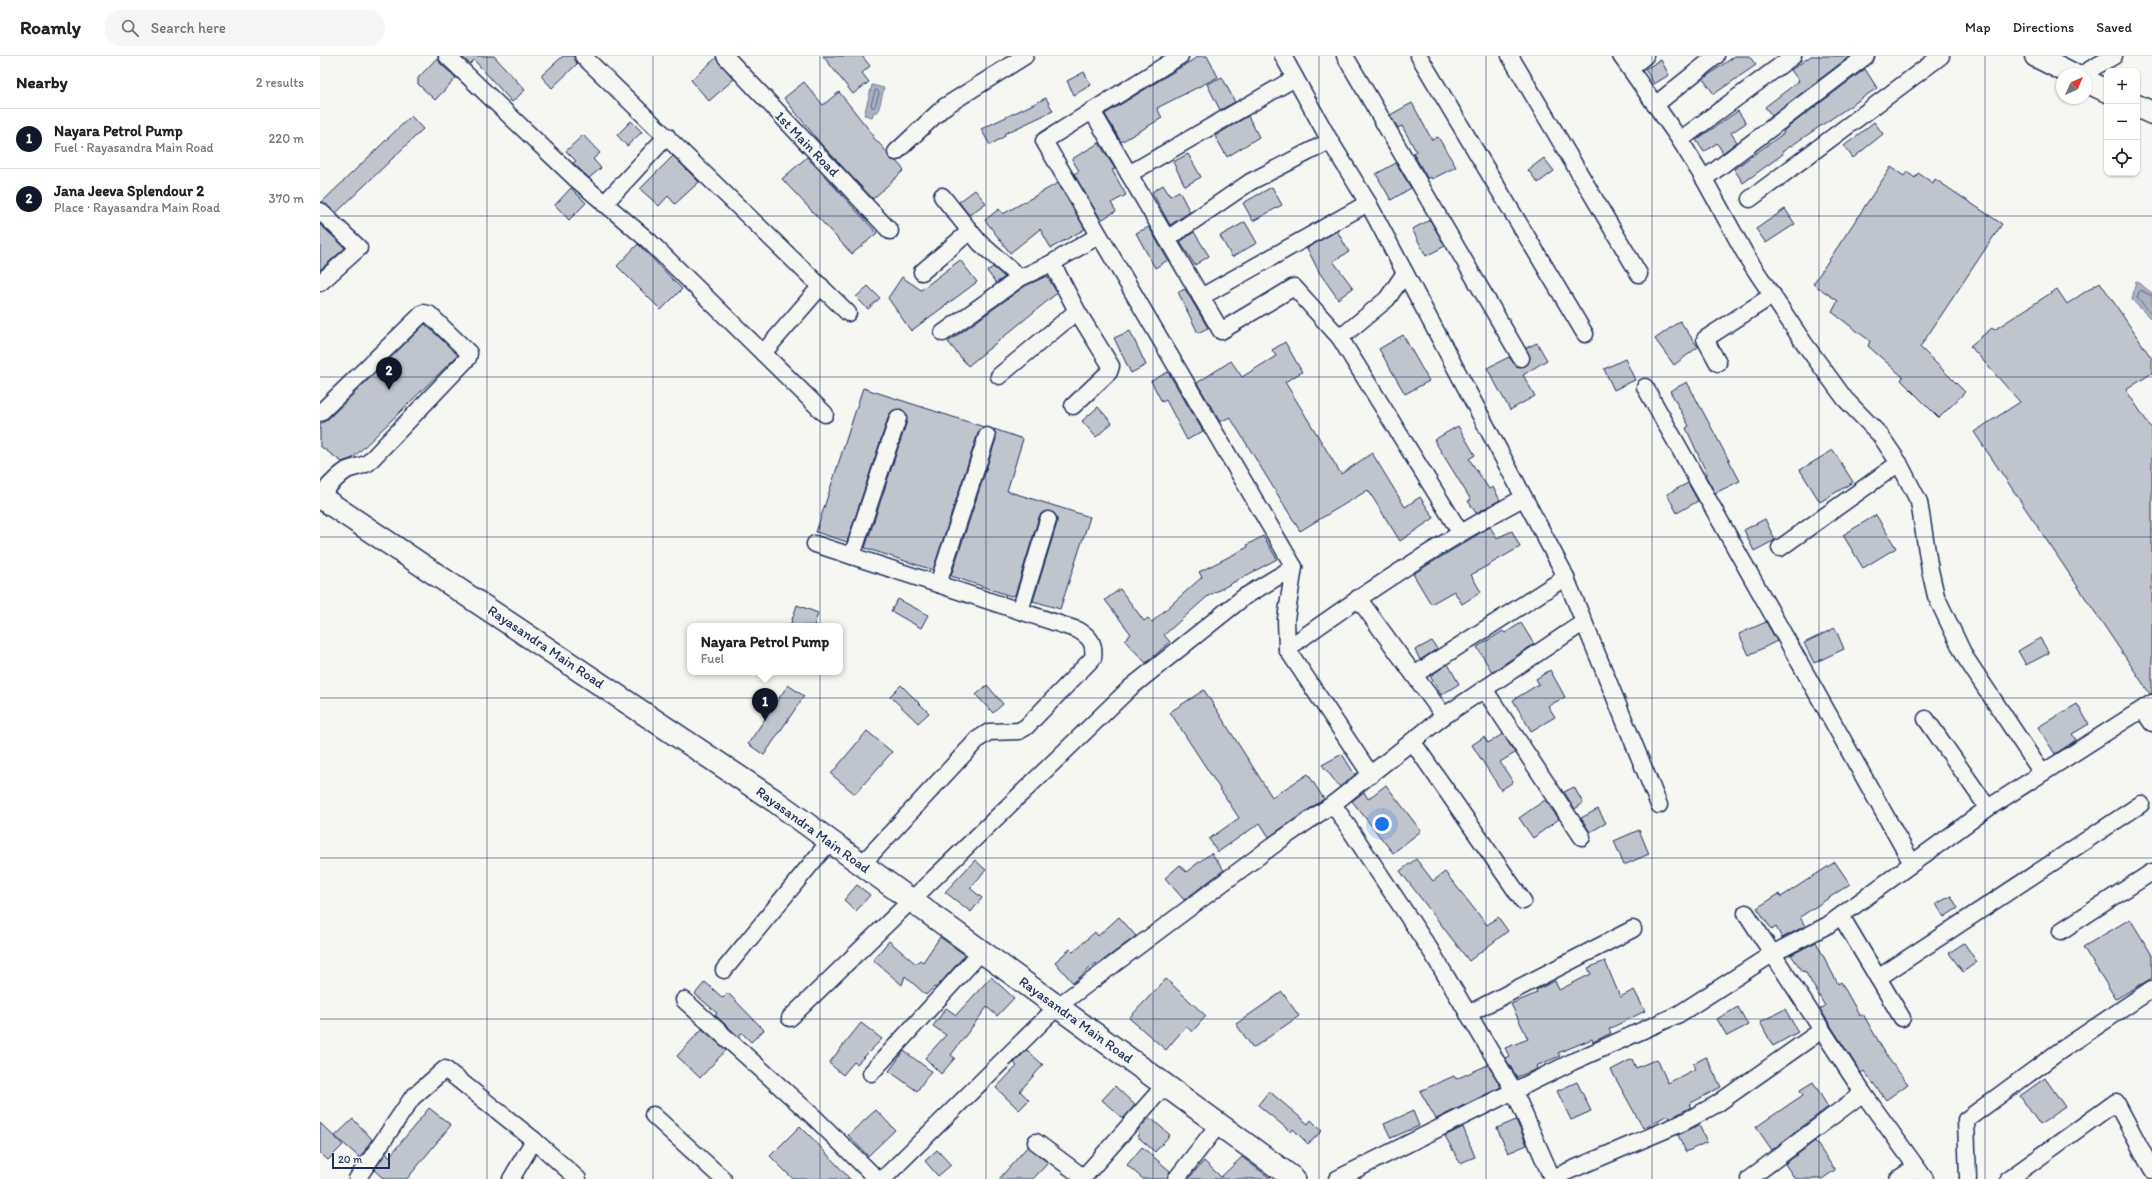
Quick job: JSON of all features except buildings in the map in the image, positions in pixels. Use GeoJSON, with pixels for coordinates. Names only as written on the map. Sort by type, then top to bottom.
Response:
{"type":"FeatureCollection","features":[{"type":"Feature","properties":{"kind":"street"},"geometry":{"type":"LineString","coordinates":[[447,56],[604,204],[649,241],[825,414]]}},
{"type":"Feature","properties":{"kind":"street"},"geometry":{"type":"LineString","coordinates":[[583,56],[848,313]]}},
{"type":"Feature","properties":{"kind":"street","name":"1st Main Road"},"geometry":{"type":"LineString","coordinates":[[725,56],[890,231]]}},
{"type":"Feature","properties":{"kind":"street"},"geometry":{"type":"LineString","coordinates":[[896,152],[944,107],[1025,56]]}},
{"type":"Feature","properties":{"kind":"street"},"geometry":{"type":"LineString","coordinates":[[1180,56],[1044,141],[1098,236],[1294,567],[1286,619],[1287,649],[1371,775]]}},
{"type":"Feature","properties":{"kind":"street"},"geometry":{"type":"LineString","coordinates":[[1283,56],[1330,141],[1368,203],[1406,273],[1566,578],[1659,805]]}},
{"type":"Feature","properties":{"kind":"street"},"geometry":{"type":"LineString","coordinates":[[1345,56],[1521,358]]}},
{"type":"Feature","properties":{"kind":"street"},"geometry":{"type":"LineString","coordinates":[[1419,56],[1585,334]]}},
{"type":"Feature","properties":{"kind":"street"},"geometry":{"type":"LineString","coordinates":[[1510,56],[1640,274]]}},
{"type":"Feature","properties":{"kind":"street"},"geometry":{"type":"LineString","coordinates":[[1645,56],[1625,62],[1680,140],[1704,179],[1748,259],[1804,343],[1845,399],[1880,435],[1899,463],[1919,502],[1930,570],[1936,596],[1965,657],[2042,773]]}},
{"type":"Feature","properties":{"kind":"street"},"geometry":{"type":"LineString","coordinates":[[1655,105],[1716,56]]}},
{"type":"Feature","properties":{"kind":"street"},"geometry":{"type":"LineString","coordinates":[[1680,140],[1794,56]]}},
{"type":"Feature","properties":{"kind":"street"},"geometry":{"type":"LineString","coordinates":[[1704,179],[1866,56]]}},
{"type":"Feature","properties":{"kind":"street"},"geometry":{"type":"LineString","coordinates":[[1750,199],[1941,56]]}},
{"type":"Feature","properties":{"kind":"street"},"geometry":{"type":"LineString","coordinates":[[2036,56],[2060,68]]}},
{"type":"Feature","properties":{"kind":"street"},"geometry":{"type":"LineString","coordinates":[[2092,68],[2114,56]]}},
{"type":"Feature","properties":{"kind":"street"},"geometry":{"type":"LineString","coordinates":[[1129,174],[1295,78]]}},
{"type":"Feature","properties":{"kind":"street"},"geometry":{"type":"LineString","coordinates":[[2092,84],[2104,90]]}},
{"type":"Feature","properties":{"kind":"street"},"geometry":{"type":"LineString","coordinates":[[2140,107],[2152,113]]}},
{"type":"Feature","properties":{"kind":"street"},"geometry":{"type":"LineString","coordinates":[[1092,111],[1221,331],[1294,287],[1340,338],[1460,532]]}},
{"type":"Feature","properties":{"kind":"street"},"geometry":{"type":"LineString","coordinates":[[604,204],[667,136]]}},
{"type":"Feature","properties":{"kind":"street"},"geometry":{"type":"LineString","coordinates":[[1167,239],[1250,182],[1330,141]]}},
{"type":"Feature","properties":{"kind":"street"},"geometry":{"type":"LineString","coordinates":[[942,196],[980,243],[1020,278]]}},
{"type":"Feature","properties":{"kind":"street"},"geometry":{"type":"LineString","coordinates":[[1201,297],[1368,203]]}},
{"type":"Feature","properties":{"kind":"street"},"geometry":{"type":"LineString","coordinates":[[320,211],[359,248],[320,283]]}},
{"type":"Feature","properties":{"kind":"street"},"geometry":{"type":"LineString","coordinates":[[922,272],[970,230]]}},
{"type":"Feature","properties":{"kind":"street"},"geometry":{"type":"LineString","coordinates":[[943,333],[1020,278],[1052,263],[1098,236]]}},
{"type":"Feature","properties":{"kind":"street"},"geometry":{"type":"LineString","coordinates":[[1052,263],[1077,311],[1111,366],[1108,372],[1073,406]]}},
{"type":"Feature","properties":{"kind":"street"},"geometry":{"type":"LineString","coordinates":[[1340,338],[1387,299],[1406,273]]}},
{"type":"Feature","properties":{"kind":"street"},"geometry":{"type":"LineString","coordinates":[[763,353],[821,286]]}},
{"type":"Feature","properties":{"kind":"street"},"geometry":{"type":"LineString","coordinates":[[1718,363],[1705,339],[1773,295]]}},
{"type":"Feature","properties":{"kind":"street"},"geometry":{"type":"LineString","coordinates":[[1000,376],[1077,311]]}},
{"type":"Feature","properties":{"kind":"street"},"geometry":{"type":"LineString","coordinates":[[320,413],[423,313],[429,314],[469,353],[468,358],[368,463],[360,468],[349,469],[341,475],[320,497]]}},
{"type":"Feature","properties":{"kind":"street"},"geometry":{"type":"LineString","coordinates":[[1645,387],[1912,863]]}},
{"type":"Feature","properties":{"kind":"street"},"geometry":{"type":"LineString","coordinates":[[852,556],[898,418]]}},
{"type":"Feature","properties":{"kind":"street"},"geometry":{"type":"LineString","coordinates":[[938,584],[987,436]]}},
{"type":"Feature","properties":{"kind":"street"},"geometry":{"type":"LineString","coordinates":[[1780,548],[1899,463]]}},
{"type":"Feature","properties":{"kind":"street","name":"Rayasandra Main Road"},"geometry":{"type":"LineString","coordinates":[[320,497],[775,801],[910,901],[1058,1006],[1294,1179]]}},
{"type":"Feature","properties":{"kind":"street"},"geometry":{"type":"LineString","coordinates":[[1287,649],[1358,598],[1460,532],[1523,498]]}},
{"type":"Feature","properties":{"kind":"street"},"geometry":{"type":"LineString","coordinates":[[1020,611],[1048,520]]}},
{"type":"Feature","properties":{"kind":"street"},"geometry":{"type":"LineString","coordinates":[[815,544],[1078,630],[1088,636],[1094,646],[1092,658],[1026,727],[1019,731],[989,732],[978,739],[862,864]]}},
{"type":"Feature","properties":{"kind":"street"},"geometry":{"type":"LineString","coordinates":[[790,1018],[1130,688],[1244,597],[1294,567]]}},
{"type":"Feature","properties":{"kind":"street"},"geometry":{"type":"LineString","coordinates":[[1414,675],[1566,578]]}},
{"type":"Feature","properties":{"kind":"street"},"geometry":{"type":"LineString","coordinates":[[1358,598],[1444,716]]}},
{"type":"Feature","properties":{"kind":"street"},"geometry":{"type":"LineString","coordinates":[[883,1179],[1058,1006],[1273,845],[1371,775],[1444,716],[1584,622]]}},
{"type":"Feature","properties":{"kind":"street"},"geometry":{"type":"LineString","coordinates":[[1484,689],[1582,837]]}},
{"type":"Feature","properties":{"kind":"street"},"geometry":{"type":"LineString","coordinates":[[1337,1179],[1572,1062],[1679,1014],[1772,954],[1828,925],[1988,808],[2042,773],[2149,712]]}},
{"type":"Feature","properties":{"kind":"street"},"geometry":{"type":"LineString","coordinates":[[1926,719],[1988,808]]}},
{"type":"Feature","properties":{"kind":"street"},"geometry":{"type":"LineString","coordinates":[[1412,741],[1523,901]]}},
{"type":"Feature","properties":{"kind":"street"},"geometry":{"type":"LineString","coordinates":[[1332,804],[1431,951],[1514,1091],[1552,1178],[1682,1123],[1717,1104],[1822,1030]]}},
{"type":"Feature","properties":{"kind":"street"},"geometry":{"type":"LineString","coordinates":[[1878,978],[2141,804]]}},
{"type":"Feature","properties":{"kind":"street"},"geometry":{"type":"LineString","coordinates":[[724,970],[829,842]]}},
{"type":"Feature","properties":{"kind":"street"},"geometry":{"type":"LineString","coordinates":[[2061,931],[2152,872]]}},
{"type":"Feature","properties":{"kind":"street"},"geometry":{"type":"LineString","coordinates":[[1746,913],[1863,1093],[1920,1173],[1898,1179]]}},
{"type":"Feature","properties":{"kind":"street"},"geometry":{"type":"LineString","coordinates":[[1841,916],[1902,1018]]}},
{"type":"Feature","properties":{"kind":"street"},"geometry":{"type":"LineString","coordinates":[[1468,1014],[1633,929]]}},
{"type":"Feature","properties":{"kind":"street"},"geometry":{"type":"LineString","coordinates":[[871,1073],[981,952]]}},
{"type":"Feature","properties":{"kind":"street"},"geometry":{"type":"LineString","coordinates":[[1968,1179],[1969,1159],[1966,1120],[2057,1053],[2152,989]]}},
{"type":"Feature","properties":{"kind":"street"},"geometry":{"type":"LineString","coordinates":[[684,1000],[815,1118],[877,1179]]}},
{"type":"Feature","properties":{"kind":"street"},"geometry":{"type":"LineString","coordinates":[[356,1179],[412,1098],[445,1069],[534,1140],[578,1179]]}},
{"type":"Feature","properties":{"kind":"street"},"geometry":{"type":"LineString","coordinates":[[1036,1142],[1082,1178],[1165,1085]]}},
{"type":"Feature","properties":{"kind":"street"},"geometry":{"type":"LineString","coordinates":[[1749,1179],[1863,1093]]}},
{"type":"Feature","properties":{"kind":"street"},"geometry":{"type":"LineString","coordinates":[[2010,1179],[2116,1102],[2152,1170]]}},
{"type":"Feature","properties":{"kind":"street"},"geometry":{"type":"LineString","coordinates":[[653,1115],[724,1179]]}},
{"type":"Feature","properties":{"kind":"street"},"geometry":{"type":"LineString","coordinates":[[1176,1179],[1219,1124]]}},
{"type":"Feature","properties":{"kind":"street"},"geometry":{"type":"LineString","coordinates":[[511,1179],[534,1140]]}},
{"type":"Feature","properties":{"kind":"water"},"geometry":{"type":"Polygon","coordinates":[[[872,85],[884,88],[878,112],[874,112],[872,117],[864,115],[872,85]]]}},
{"type":"Feature","properties":{"kind":"water"},"geometry":{"type":"Polygon","coordinates":[[[2136,281],[2152,293],[2152,320],[2132,300],[2136,281]]]}},
{"type":"Feature","properties":{"kind":"place","name":"Jana Jeeva Splendour 2"},"geometry":{"type":"Point","coordinates":[389,390]}},
{"type":"Feature","properties":{"kind":"place","name":"Nayara Petrol Pump"},"geometry":{"type":"Point","coordinates":[765,721]}}]}
